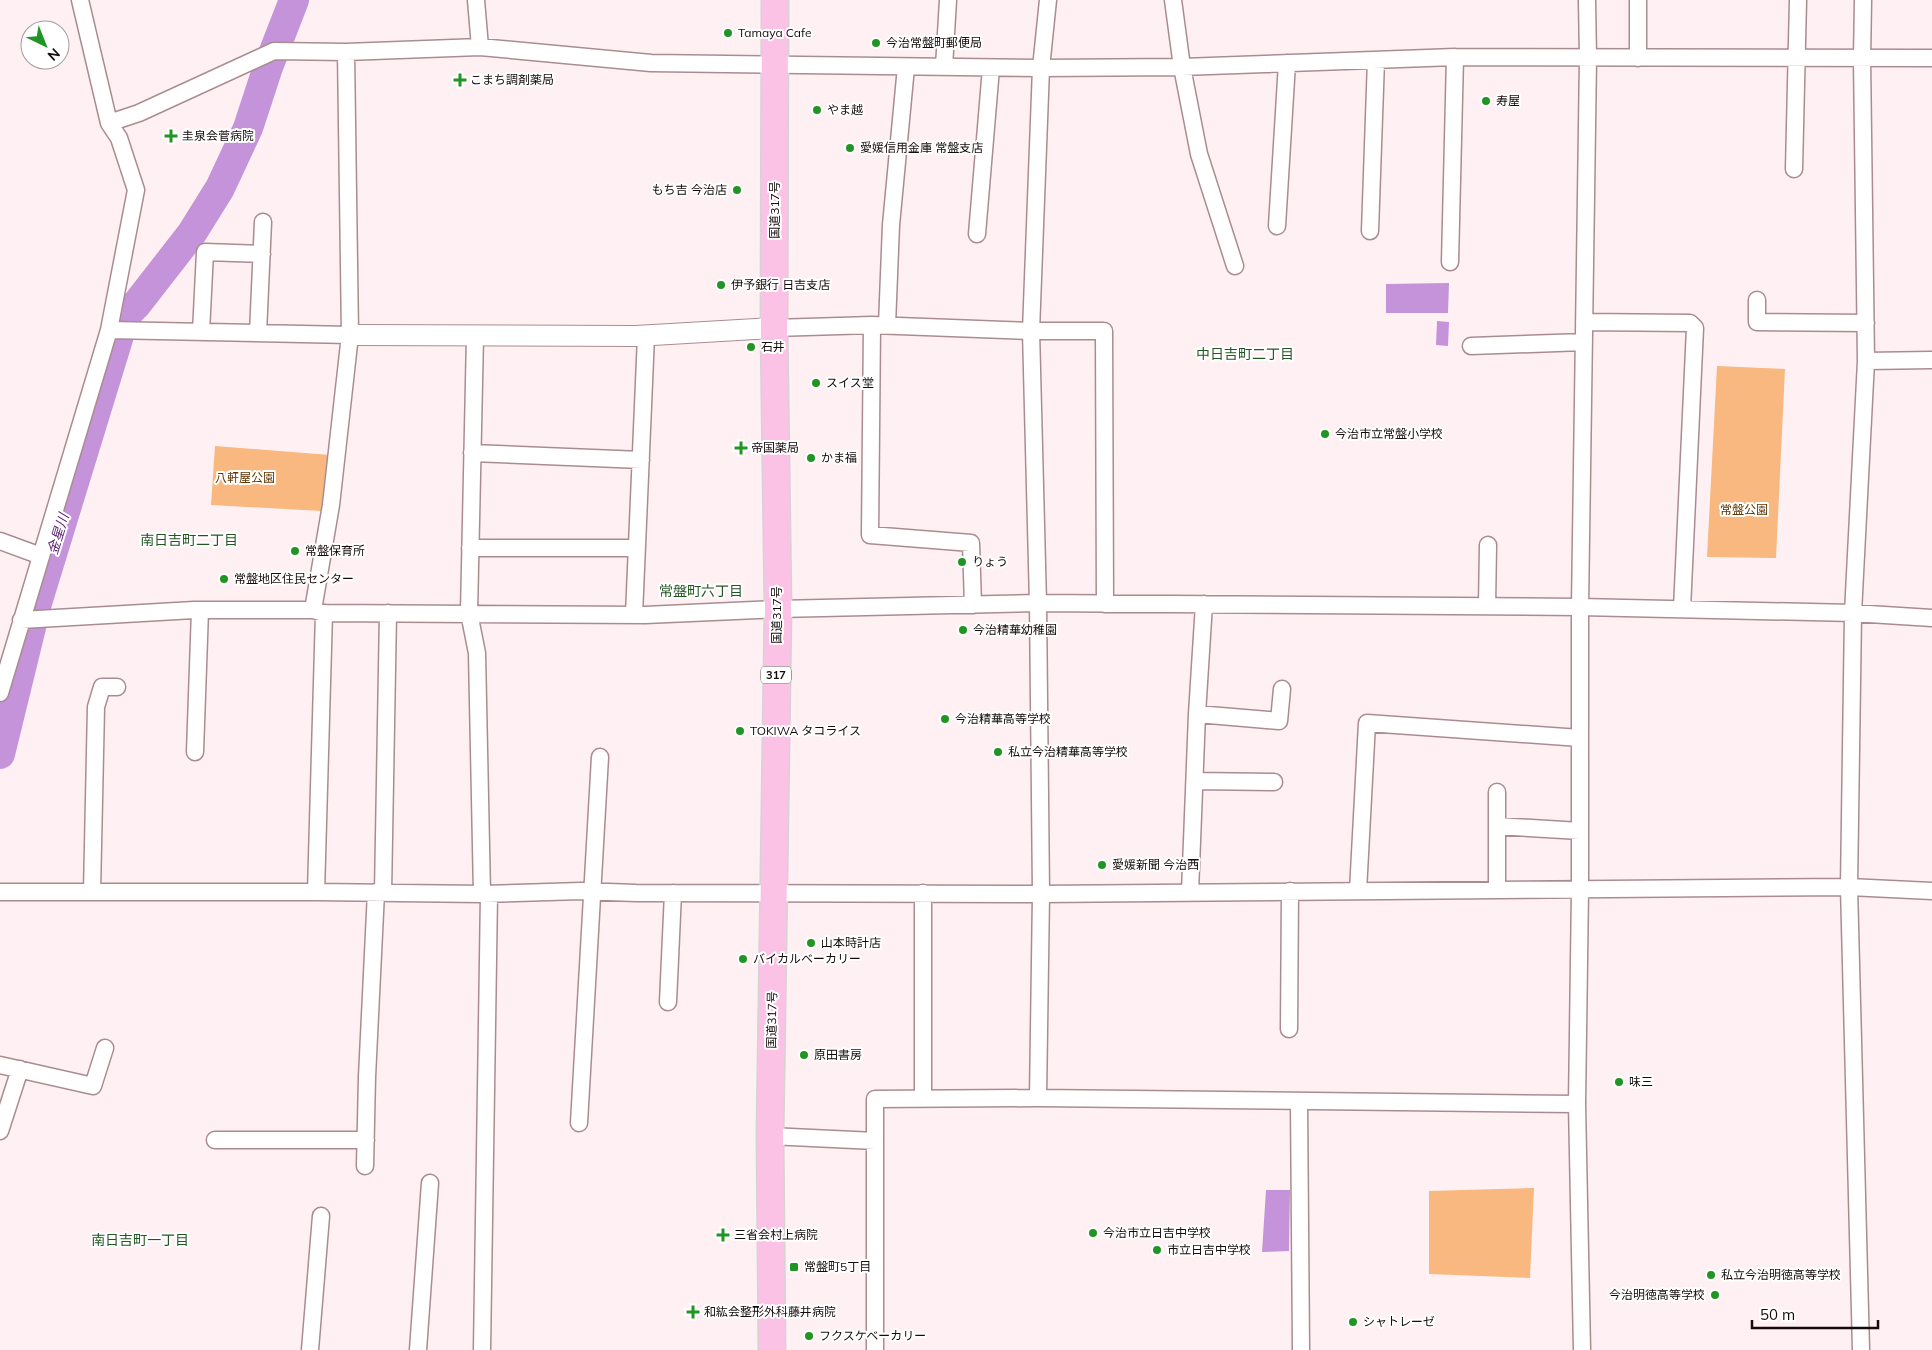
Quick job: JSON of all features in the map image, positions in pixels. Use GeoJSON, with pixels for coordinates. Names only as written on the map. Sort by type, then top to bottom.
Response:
{"type":"FeatureCollection","features":[{"type":"Feature","properties":{"kind":"highway","name":"国道317号"},"geometry":{"type":"LineString","coordinates":[[772,1350],[770,1136],[778,609],[774,328],[775,0]]}},
{"type":"Feature","properties":{"kind":"street"},"geometry":{"type":"LineString","coordinates":[[0,693],[4,664],[21,620],[109,330],[136,190],[120,138],[109,122],[80,0]]}},
{"type":"Feature","properties":{"kind":"street"},"geometry":{"type":"LineString","coordinates":[[476,0],[480,47]]}},
{"type":"Feature","properties":{"kind":"street"},"geometry":{"type":"LineString","coordinates":[[944,67],[948,0]]}},
{"type":"Feature","properties":{"kind":"street"},"geometry":{"type":"LineString","coordinates":[[1038,1098],[1040,894],[1038,603],[1031,331],[1041,68],[1048,0]]}},
{"type":"Feature","properties":{"kind":"street"},"geometry":{"type":"LineString","coordinates":[[1173,0],[1182,67],[1199,154],[1235,266]]}},
{"type":"Feature","properties":{"kind":"street"},"geometry":{"type":"LineString","coordinates":[[1582,1350],[1576,1104],[1580,890],[1580,607],[1588,58],[1587,0]]}},
{"type":"Feature","properties":{"kind":"street"},"geometry":{"type":"LineString","coordinates":[[1638,0],[1638,58]]}},
{"type":"Feature","properties":{"kind":"street"},"geometry":{"type":"LineString","coordinates":[[1794,169],[1798,0]]}},
{"type":"Feature","properties":{"kind":"street"},"geometry":{"type":"LineString","coordinates":[[1861,1350],[1849,887],[1854,613],[1866,361],[1863,0]]}},
{"type":"Feature","properties":{"kind":"street"},"geometry":{"type":"LineString","coordinates":[[109,122],[139,113],[274,51],[346,52],[480,47],[651,63],[991,68],[1182,67],[1455,57],[1932,58]]}},
{"type":"Feature","properties":{"kind":"street"},"geometry":{"type":"LineString","coordinates":[[316,892],[318,611],[350,336],[346,52]]}},
{"type":"Feature","properties":{"kind":"street"},"geometry":{"type":"LineString","coordinates":[[1450,262],[1455,57]]}},
{"type":"Feature","properties":{"kind":"street"},"geometry":{"type":"LineString","coordinates":[[1370,231],[1376,60]]}},
{"type":"Feature","properties":{"kind":"street"},"geometry":{"type":"LineString","coordinates":[[1277,226],[1287,63]]}},
{"type":"Feature","properties":{"kind":"street"},"geometry":{"type":"LineString","coordinates":[[906,67],[891,225],[879,325],[870,534],[971,542],[973,605]]}},
{"type":"Feature","properties":{"kind":"street"},"geometry":{"type":"LineString","coordinates":[[978,234],[991,68]]}},
{"type":"Feature","properties":{"kind":"street"},"geometry":{"type":"LineString","coordinates":[[258,334],[263,222]]}},
{"type":"Feature","properties":{"kind":"street"},"geometry":{"type":"LineString","coordinates":[[201,332],[205,252],[262,254]]}},
{"type":"Feature","properties":{"kind":"street"},"geometry":{"type":"LineString","coordinates":[[1757,300],[1757,322],[1866,322]]}},
{"type":"Feature","properties":{"kind":"street"},"geometry":{"type":"LineString","coordinates":[[1584,322],[1690,323],[1695,328],[1682,609]]}},
{"type":"Feature","properties":{"kind":"street"},"geometry":{"type":"LineString","coordinates":[[109,330],[350,336],[646,336],[774,328],[879,325],[1031,331],[1104,331],[1105,604]]}},
{"type":"Feature","properties":{"kind":"street"},"geometry":{"type":"LineString","coordinates":[[475,336],[469,613],[477,653],[485,894],[482,1350]]}},
{"type":"Feature","properties":{"kind":"street"},"geometry":{"type":"LineString","coordinates":[[634,615],[646,336]]}},
{"type":"Feature","properties":{"kind":"street"},"geometry":{"type":"LineString","coordinates":[[1471,346],[1584,342]]}},
{"type":"Feature","properties":{"kind":"street"},"geometry":{"type":"LineString","coordinates":[[1866,361],[1932,360]]}},
{"type":"Feature","properties":{"kind":"street"},"geometry":{"type":"LineString","coordinates":[[472,453],[641,460]]}},
{"type":"Feature","properties":{"kind":"street"},"geometry":{"type":"LineString","coordinates":[[0,541],[40,556]]}},
{"type":"Feature","properties":{"kind":"street"},"geometry":{"type":"LineString","coordinates":[[1487,606],[1488,545]]}},
{"type":"Feature","properties":{"kind":"street"},"geometry":{"type":"LineString","coordinates":[[470,548],[637,548]]}},
{"type":"Feature","properties":{"kind":"street"},"geometry":{"type":"LineString","coordinates":[[21,620],[200,610],[634,615],[778,609],[1038,603],[1580,607],[1854,613],[1932,618]]}},
{"type":"Feature","properties":{"kind":"street"},"geometry":{"type":"LineString","coordinates":[[1190,892],[1197,714],[1204,604]]}},
{"type":"Feature","properties":{"kind":"street"},"geometry":{"type":"LineString","coordinates":[[196,752],[200,610]]}},
{"type":"Feature","properties":{"kind":"street"},"geometry":{"type":"LineString","coordinates":[[365,1166],[380,893],[388,613]]}},
{"type":"Feature","properties":{"kind":"street"},"geometry":{"type":"LineString","coordinates":[[92,892],[96,707],[102,687],[117,687]]}},
{"type":"Feature","properties":{"kind":"street"},"geometry":{"type":"LineString","coordinates":[[1197,714],[1278,721],[1282,689]]}},
{"type":"Feature","properties":{"kind":"street"},"geometry":{"type":"LineString","coordinates":[[1358,891],[1367,724],[1580,738]]}},
{"type":"Feature","properties":{"kind":"street"},"geometry":{"type":"LineString","coordinates":[[579,1123],[600,757]]}},
{"type":"Feature","properties":{"kind":"street"},"geometry":{"type":"LineString","coordinates":[[1195,782],[1274,782]]}},
{"type":"Feature","properties":{"kind":"street"},"geometry":{"type":"LineString","coordinates":[[1497,792],[1497,890]]}},
{"type":"Feature","properties":{"kind":"street"},"geometry":{"type":"LineString","coordinates":[[1497,826],[1580,831]]}},
{"type":"Feature","properties":{"kind":"street"},"geometry":{"type":"LineString","coordinates":[[0,892],[485,894],[592,891],[1040,894],[1849,887],[1932,891]]}},
{"type":"Feature","properties":{"kind":"street"},"geometry":{"type":"LineString","coordinates":[[1289,1029],[1290,891]]}},
{"type":"Feature","properties":{"kind":"street"},"geometry":{"type":"LineString","coordinates":[[668,1002],[673,893]]}},
{"type":"Feature","properties":{"kind":"street"},"geometry":{"type":"LineString","coordinates":[[923,893],[923,1098]]}},
{"type":"Feature","properties":{"kind":"street"},"geometry":{"type":"LineString","coordinates":[[0,1065],[93,1086],[105,1048]]}},
{"type":"Feature","properties":{"kind":"street"},"geometry":{"type":"LineString","coordinates":[[0,1131],[20,1070]]}},
{"type":"Feature","properties":{"kind":"street"},"geometry":{"type":"LineString","coordinates":[[875,1350],[875,1099],[1038,1098],[1576,1104]]}},
{"type":"Feature","properties":{"kind":"street"},"geometry":{"type":"LineString","coordinates":[[1298,1101],[1300,1350]]}},
{"type":"Feature","properties":{"kind":"street"},"geometry":{"type":"LineString","coordinates":[[770,1136],[875,1141]]}},
{"type":"Feature","properties":{"kind":"street"},"geometry":{"type":"LineString","coordinates":[[215,1140],[366,1140]]}},
{"type":"Feature","properties":{"kind":"street"},"geometry":{"type":"LineString","coordinates":[[418,1350],[430,1183]]}},
{"type":"Feature","properties":{"kind":"street"},"geometry":{"type":"LineString","coordinates":[[310,1350],[321,1216]]}},
{"type":"Feature","properties":{"kind":"green space","name":"常盤公園"},"geometry":{"type":"Polygon","coordinates":[[[1717,366],[1785,369],[1776,558],[1707,557],[1717,366]]]}},
{"type":"Feature","properties":{"kind":"green space","name":"八軒屋公園"},"geometry":{"type":"Polygon","coordinates":[[[215,446],[330,455],[322,511],[211,505],[215,446]]]}},
{"type":"Feature","properties":{"kind":"green space"},"geometry":{"type":"Polygon","coordinates":[[[1534,1188],[1530,1278],[1429,1274],[1429,1191],[1534,1188]]]}},
{"type":"Feature","properties":{"kind":"shaded area"},"geometry":{"type":"Polygon","coordinates":[[[1449,283],[1448,313],[1386,313],[1386,284],[1449,283]]]}},
{"type":"Feature","properties":{"kind":"shaded area"},"geometry":{"type":"Polygon","coordinates":[[[1437,321],[1449,322],[1448,346],[1436,345],[1437,321]]]}},
{"type":"Feature","properties":{"kind":"shaded area"},"geometry":{"type":"Polygon","coordinates":[[[1266,1190],[1290,1190],[1289,1251],[1262,1252],[1266,1190]]]}},
{"type":"Feature","properties":{"kind":"waterway","name":"金星川"},"geometry":{"type":"LineString","coordinates":[[0,754],[37,603],[125,316],[136,305],[192,233],[220,188],[248,128],[268,67],[294,0]]}},
{"type":"Feature","properties":{"kind":"place","name":"Tamaya Cafe"},"geometry":{"type":"Point","coordinates":[728,33]}},
{"type":"Feature","properties":{"kind":"place","name":"今治常盤町郵便局"},"geometry":{"type":"Point","coordinates":[876,43]}},
{"type":"Feature","properties":{"kind":"place","name":"こまち調剤薬局"},"geometry":{"type":"Point","coordinates":[460,80]}},
{"type":"Feature","properties":{"kind":"place","name":"寿屋"},"geometry":{"type":"Point","coordinates":[1486,101]}},
{"type":"Feature","properties":{"kind":"place","name":"やま越"},"geometry":{"type":"Point","coordinates":[817,110]}},
{"type":"Feature","properties":{"kind":"place","name":"圭泉会菅病院"},"geometry":{"type":"Point","coordinates":[171,136]}},
{"type":"Feature","properties":{"kind":"place","name":"愛媛信用金庫 常盤支店"},"geometry":{"type":"Point","coordinates":[850,148]}},
{"type":"Feature","properties":{"kind":"place","name":"もち吉 今治店"},"geometry":{"type":"Point","coordinates":[737,190]}},
{"type":"Feature","properties":{"kind":"place","name":"伊予銀行 日吉支店"},"geometry":{"type":"Point","coordinates":[721,285]}},
{"type":"Feature","properties":{"kind":"place","name":"石井"},"geometry":{"type":"Point","coordinates":[751,347]}},
{"type":"Feature","properties":{"kind":"place","name":"スイス堂"},"geometry":{"type":"Point","coordinates":[816,383]}},
{"type":"Feature","properties":{"kind":"place","name":"今治市立常盤小学校"},"geometry":{"type":"Point","coordinates":[1325,434]}},
{"type":"Feature","properties":{"kind":"place","name":"帝国薬局"},"geometry":{"type":"Point","coordinates":[741,448]}},
{"type":"Feature","properties":{"kind":"place","name":"かま福"},"geometry":{"type":"Point","coordinates":[811,458]}},
{"type":"Feature","properties":{"kind":"place","name":"常盤保育所"},"geometry":{"type":"Point","coordinates":[295,551]}},
{"type":"Feature","properties":{"kind":"place","name":"りょう"},"geometry":{"type":"Point","coordinates":[962,562]}},
{"type":"Feature","properties":{"kind":"place","name":"常盤地区住民センター"},"geometry":{"type":"Point","coordinates":[224,579]}},
{"type":"Feature","properties":{"kind":"place","name":"今治精華幼稚園"},"geometry":{"type":"Point","coordinates":[963,630]}},
{"type":"Feature","properties":{"kind":"place","name":"今治精華高等学校"},"geometry":{"type":"Point","coordinates":[945,719]}},
{"type":"Feature","properties":{"kind":"place","name":"TOKIWA タコライス"},"geometry":{"type":"Point","coordinates":[740,731]}},
{"type":"Feature","properties":{"kind":"place","name":"私立今治精華高等学校"},"geometry":{"type":"Point","coordinates":[998,752]}},
{"type":"Feature","properties":{"kind":"place","name":"愛媛新聞 今治西"},"geometry":{"type":"Point","coordinates":[1102,865]}},
{"type":"Feature","properties":{"kind":"place","name":"山本時計店"},"geometry":{"type":"Point","coordinates":[811,943]}},
{"type":"Feature","properties":{"kind":"place","name":"バイカルベーカリー"},"geometry":{"type":"Point","coordinates":[743,959]}},
{"type":"Feature","properties":{"kind":"place","name":"原田書房"},"geometry":{"type":"Point","coordinates":[804,1055]}},
{"type":"Feature","properties":{"kind":"place","name":"味三"},"geometry":{"type":"Point","coordinates":[1619,1082]}},
{"type":"Feature","properties":{"kind":"place","name":"今治市立日吉中学校"},"geometry":{"type":"Point","coordinates":[1093,1233]}},
{"type":"Feature","properties":{"kind":"place","name":"三省会村上病院"},"geometry":{"type":"Point","coordinates":[723,1235]}},
{"type":"Feature","properties":{"kind":"place","name":"市立日吉中学校"},"geometry":{"type":"Point","coordinates":[1157,1250]}},
{"type":"Feature","properties":{"kind":"place","name":"常盤町5丁目"},"geometry":{"type":"Point","coordinates":[794,1267]}},
{"type":"Feature","properties":{"kind":"place","name":"私立今治明徳高等学校"},"geometry":{"type":"Point","coordinates":[1711,1275]}},
{"type":"Feature","properties":{"kind":"place","name":"今治明徳高等学校"},"geometry":{"type":"Point","coordinates":[1715,1295]}},
{"type":"Feature","properties":{"kind":"place","name":"和紘会整形外科藤井病院"},"geometry":{"type":"Point","coordinates":[693,1312]}},
{"type":"Feature","properties":{"kind":"place","name":"シャトレーゼ"},"geometry":{"type":"Point","coordinates":[1353,1322]}},
{"type":"Feature","properties":{"kind":"place","name":"フクスケベーカリー"},"geometry":{"type":"Point","coordinates":[809,1336]}},
{"type":"Feature","properties":{"kind":"district","name":"中日吉町二丁目"},"geometry":{"type":"Point","coordinates":[1245,354]}},
{"type":"Feature","properties":{"kind":"district","name":"南日吉町二丁目"},"geometry":{"type":"Point","coordinates":[189,540]}},
{"type":"Feature","properties":{"kind":"district","name":"常盤町六丁目"},"geometry":{"type":"Point","coordinates":[701,591]}},
{"type":"Feature","properties":{"kind":"district","name":"南日吉町一丁目"},"geometry":{"type":"Point","coordinates":[140,1240]}}]}
